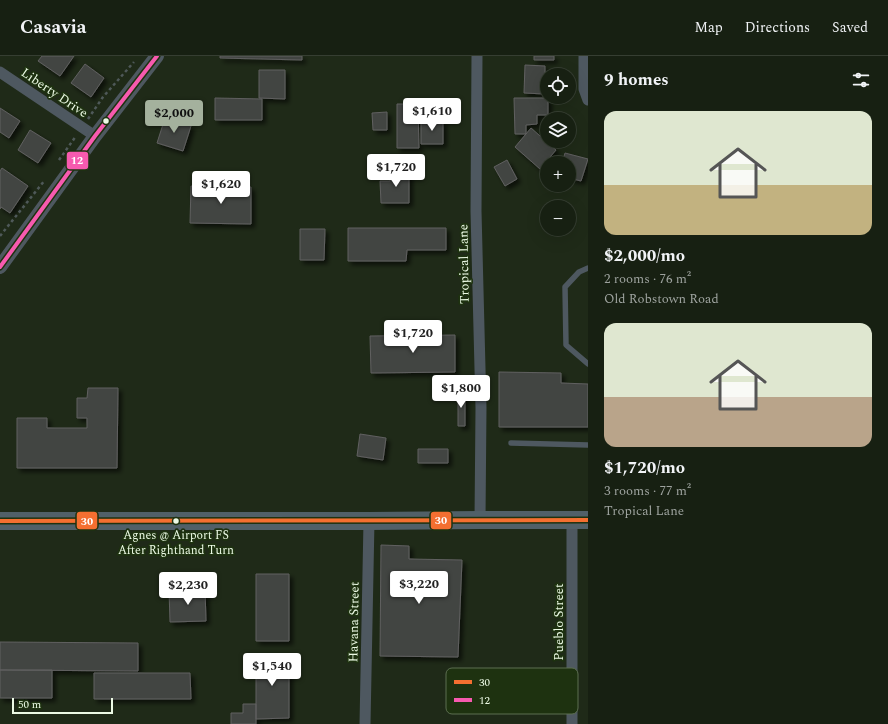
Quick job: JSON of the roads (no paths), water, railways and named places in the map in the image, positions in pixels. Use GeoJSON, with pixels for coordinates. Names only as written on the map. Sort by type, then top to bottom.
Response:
{"type":"FeatureCollection","features":[{"type":"Feature","properties":{"kind":"main road"},"geometry":{"type":"LineString","coordinates":[[0,521],[580,520]]}},
{"type":"Feature","properties":{"kind":"street"},"geometry":{"type":"LineString","coordinates":[[2,262],[95,136],[157,56]]}},
{"type":"Feature","properties":{"kind":"street","name":"Tropical Lane"},"geometry":{"type":"LineString","coordinates":[[477,56],[476,211],[481,408],[480,520]]}},
{"type":"Feature","properties":{"kind":"street"},"geometry":{"type":"LineString","coordinates":[[584,56],[584,89],[588,100]]}},
{"type":"Feature","properties":{"kind":"street","name":"Liberty Drive"},"geometry":{"type":"LineString","coordinates":[[0,72],[95,136]]}},
{"type":"Feature","properties":{"kind":"street","name":"Pueblo Street"},"geometry":{"type":"LineString","coordinates":[[574,668],[580,520]]}},
{"type":"Feature","properties":{"kind":"street","name":"Havana Street"},"geometry":{"type":"LineString","coordinates":[[365,724],[369,521]]}},
{"type":"Feature","properties":{"kind":"street","name":"Pueblo Street"},"geometry":{"type":"LineString","coordinates":[[572,714],[572,724]]}},
{"type":"Feature","properties":{"kind":"lane"},"geometry":{"type":"LineString","coordinates":[[588,268],[579,272],[565,287],[566,345],[588,364]]}},
{"type":"Feature","properties":{"kind":"lane"},"geometry":{"type":"LineString","coordinates":[[511,443],[588,445]]}},
{"type":"Feature","properties":{"kind":"place","name":"Agnes @ Airport FS After Righthand Turn"},"geometry":{"type":"Point","coordinates":[176,521]}}]}
